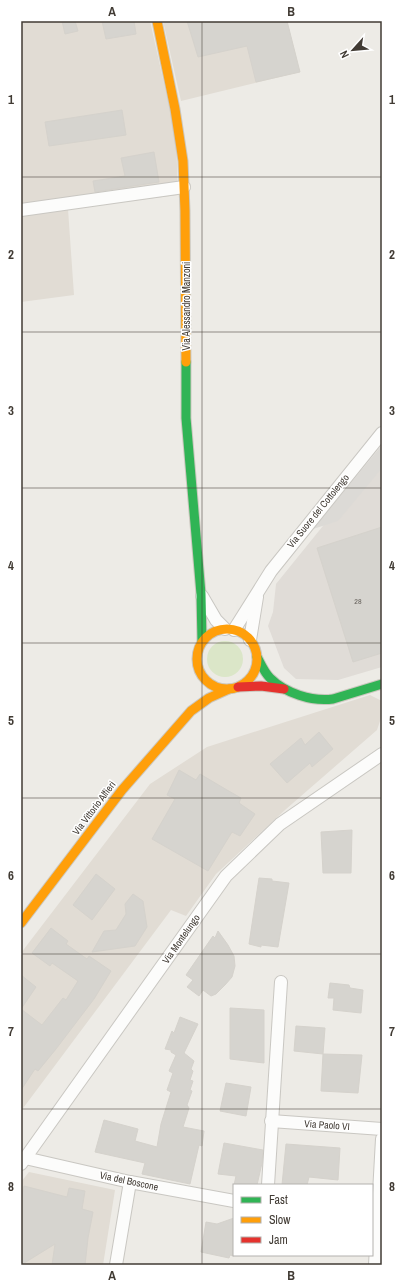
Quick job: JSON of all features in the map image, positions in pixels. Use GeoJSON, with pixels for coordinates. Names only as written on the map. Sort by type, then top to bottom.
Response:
{"type":"FeatureCollection","features":[{"type":"Feature","properties":{"kind":"street","name":"Via Alessandro Manzoni"},"geometry":{"type":"LineString","coordinates":[[157,21],[180,137],[184,187],[186,418],[201,594],[202,642]]}},
{"type":"Feature","properties":{"kind":"street"},"geometry":{"type":"LineString","coordinates":[[21,210],[184,187]]}},
{"type":"Feature","properties":{"kind":"street","name":"Via Suore del Cottolengo"},"geometry":{"type":"LineString","coordinates":[[230,629],[258,592],[285,552],[382,433]]}},
{"type":"Feature","properties":{"kind":"street","name":"Via Suore del Cottolengo"},"geometry":{"type":"LineString","coordinates":[[250,640],[258,592]]}},
{"type":"Feature","properties":{"kind":"street","name":"Via Alessandro Manzoni"},"geometry":{"type":"LineString","coordinates":[[201,594],[216,620],[230,629]]}},
{"type":"Feature","properties":{"kind":"street"},"geometry":{"type":"LineString","coordinates":[[287,690],[272,680],[257,657],[255,648],[243,633],[230,629],[216,631],[208,635],[202,642],[198,651],[197,660],[199,670],[204,678],[219,688],[261,686],[287,690],[304,696],[324,700],[382,684]]}},
{"type":"Feature","properties":{"kind":"street"},"geometry":{"type":"LineString","coordinates":[[233,688],[246,682],[252,675],[256,666],[257,657]]}},
{"type":"Feature","properties":{"kind":"street","name":"Via Vittorio Alfieri"},"geometry":{"type":"LineString","coordinates":[[191,711],[204,678]]}},
{"type":"Feature","properties":{"kind":"street","name":"Via Vittorio Alfieri"},"geometry":{"type":"LineString","coordinates":[[21,923],[122,790],[191,711],[209,698],[233,688]]}},
{"type":"Feature","properties":{"kind":"street","name":"Via Montelungo"},"geometry":{"type":"LineString","coordinates":[[23,1161],[226,876],[280,824],[382,754]]}},
{"type":"Feature","properties":{"kind":"street"},"geometry":{"type":"LineString","coordinates":[[268,1184],[281,982]]}},
{"type":"Feature","properties":{"kind":"street","name":"Via Paolo VI"},"geometry":{"type":"LineString","coordinates":[[271,1121],[382,1129]]}},
{"type":"Feature","properties":{"kind":"street"},"geometry":{"type":"LineString","coordinates":[[375,1265],[382,1139]]}},
{"type":"Feature","properties":{"kind":"street","name":"Via del Boscone"},"geometry":{"type":"LineString","coordinates":[[23,1161],[233,1200]]}},
{"type":"Feature","properties":{"kind":"street"},"geometry":{"type":"LineString","coordinates":[[116,1265],[130,1182]]}},
{"type":"Feature","properties":{"kind":"shaded area"},"geometry":{"type":"Polygon","coordinates":[[[21,21],[150,21],[176,137],[178,195],[68,209],[74,295],[21,302],[21,21]]]}},
{"type":"Feature","properties":{"kind":"shaded area"},"geometry":{"type":"Polygon","coordinates":[[[163,21],[287,21],[300,72],[181,101],[163,21]]]}},
{"type":"Feature","properties":{"kind":"shaded area"},"geometry":{"type":"Polygon","coordinates":[[[382,445],[382,468],[338,521],[313,529],[382,445]]]}},
{"type":"Feature","properties":{"kind":"shaded area"},"geometry":{"type":"Polygon","coordinates":[[[382,453],[382,667],[338,680],[296,679],[284,668],[268,626],[273,612],[276,584],[382,453]]]}},
{"type":"Feature","properties":{"kind":"shaded area"},"geometry":{"type":"Polygon","coordinates":[[[370,695],[382,701],[382,715],[377,730],[285,810],[216,874],[186,916],[171,910],[21,1111],[21,953],[150,784],[207,747],[370,695]]]}},
{"type":"Feature","properties":{"kind":"shaded area"},"geometry":{"type":"Polygon","coordinates":[[[29,1172],[115,1190],[103,1265],[21,1265],[21,1182],[29,1172]]]}},
{"type":"Feature","properties":{"kind":"green space"},"geometry":{"type":"Polygon","coordinates":[[[225,641],[235,644],[240,649],[243,659],[240,669],[235,674],[225,677],[215,674],[210,669],[207,659],[210,649],[215,644],[225,641]]]}},
{"type":"Feature","properties":{"kind":"building"},"geometry":{"type":"Polygon","coordinates":[[[62,21],[75,21],[78,31],[65,34],[62,21]]]}},
{"type":"Feature","properties":{"kind":"building"},"geometry":{"type":"Polygon","coordinates":[[[102,21],[134,21],[136,34],[106,39],[102,21]]]}},
{"type":"Feature","properties":{"kind":"building"},"geometry":{"type":"Polygon","coordinates":[[[187,21],[287,21],[300,72],[256,82],[247,46],[198,57],[187,21]]]}},
{"type":"Feature","properties":{"kind":"building"},"geometry":{"type":"Polygon","coordinates":[[[122,110],[126,135],[49,146],[45,122],[122,110]]]}},
{"type":"Feature","properties":{"kind":"building"},"geometry":{"type":"Polygon","coordinates":[[[154,152],[159,182],[95,192],[93,181],[125,176],[121,158],[154,152]]]}},
{"type":"Feature","properties":{"kind":"building"},"geometry":{"type":"Polygon","coordinates":[[[382,527],[382,653],[353,662],[317,548],[382,527]]]}},
{"type":"Feature","properties":{"kind":"building"},"geometry":{"type":"Polygon","coordinates":[[[319,732],[333,749],[312,767],[310,763],[287,783],[270,764],[301,738],[305,745],[319,732]]]}},
{"type":"Feature","properties":{"kind":"building"},"geometry":{"type":"Polygon","coordinates":[[[179,770],[196,780],[200,774],[241,798],[239,803],[255,814],[240,836],[232,832],[208,871],[152,839],[175,799],[167,795],[179,770]]]}},
{"type":"Feature","properties":{"kind":"building"},"geometry":{"type":"Polygon","coordinates":[[[352,830],[351,873],[323,873],[321,832],[352,830]]]}},
{"type":"Feature","properties":{"kind":"building"},"geometry":{"type":"Polygon","coordinates":[[[96,874],[115,889],[92,920],[73,905],[96,874]]]}},
{"type":"Feature","properties":{"kind":"building"},"geometry":{"type":"Polygon","coordinates":[[[259,878],[289,883],[278,947],[261,945],[261,947],[249,944],[259,878]]]}},
{"type":"Feature","properties":{"kind":"building"},"geometry":{"type":"Polygon","coordinates":[[[133,894],[143,901],[147,927],[135,946],[92,952],[104,931],[116,930],[126,914],[125,904],[133,894]]]}},
{"type":"Feature","properties":{"kind":"building"},"geometry":{"type":"Polygon","coordinates":[[[51,928],[68,941],[66,944],[87,959],[89,956],[111,971],[94,999],[38,1071],[35,1069],[21,1090],[21,1009],[42,1025],[63,998],[66,1000],[78,981],[52,963],[50,966],[32,953],[51,928]]]}},
{"type":"Feature","properties":{"kind":"building"},"geometry":{"type":"Polygon","coordinates":[[[218,931],[234,956],[235,966],[232,977],[216,994],[211,996],[203,990],[199,996],[187,987],[193,980],[186,975],[213,936],[215,938],[218,931]]]}},
{"type":"Feature","properties":{"kind":"building"},"geometry":{"type":"Polygon","coordinates":[[[21,975],[36,987],[21,1009],[21,975]]]}},
{"type":"Feature","properties":{"kind":"building"},"geometry":{"type":"Polygon","coordinates":[[[330,983],[349,985],[350,988],[363,990],[361,1013],[333,1010],[334,998],[328,998],[330,983]]]}},
{"type":"Feature","properties":{"kind":"building"},"geometry":{"type":"Polygon","coordinates":[[[230,1008],[264,1010],[264,1063],[230,1059],[230,1008]]]}},
{"type":"Feature","properties":{"kind":"building"},"geometry":{"type":"Polygon","coordinates":[[[180,1017],[198,1024],[184,1053],[194,1061],[191,1069],[193,1071],[190,1080],[193,1081],[190,1090],[192,1091],[187,1105],[189,1108],[183,1127],[204,1131],[202,1146],[199,1145],[190,1184],[142,1174],[145,1163],[95,1152],[104,1120],[138,1129],[135,1141],[157,1147],[161,1124],[171,1092],[167,1090],[173,1073],[169,1071],[176,1055],[171,1052],[171,1050],[165,1049],[172,1031],[174,1033],[180,1017]]]}},
{"type":"Feature","properties":{"kind":"building"},"geometry":{"type":"Polygon","coordinates":[[[296,1026],[325,1028],[323,1054],[294,1051],[296,1026]]]}},
{"type":"Feature","properties":{"kind":"building"},"geometry":{"type":"Polygon","coordinates":[[[323,1054],[362,1055],[358,1093],[321,1091],[323,1054]]]}},
{"type":"Feature","properties":{"kind":"building"},"geometry":{"type":"Polygon","coordinates":[[[226,1083],[251,1087],[246,1116],[220,1111],[226,1083]]]}},
{"type":"Feature","properties":{"kind":"building"},"geometry":{"type":"Polygon","coordinates":[[[224,1143],[263,1150],[257,1184],[234,1184],[236,1176],[218,1174],[224,1143]]]}},
{"type":"Feature","properties":{"kind":"building"},"geometry":{"type":"Polygon","coordinates":[[[286,1144],[340,1148],[338,1180],[309,1177],[307,1184],[282,1184],[286,1144]]]}},
{"type":"Feature","properties":{"kind":"building"},"geometry":{"type":"Polygon","coordinates":[[[24,1186],[67,1197],[69,1188],[85,1191],[82,1209],[93,1212],[85,1265],[52,1265],[55,1244],[21,1265],[21,1199],[24,1186]]]}},
{"type":"Feature","properties":{"kind":"building"},"geometry":{"type":"Polygon","coordinates":[[[233,1218],[233,1256],[230,1255],[229,1258],[201,1252],[206,1222],[217,1224],[233,1218]]]}},
{"type":"Feature","properties":{"kind":"traffic: fast"},"geometry":{"type":"LineString","coordinates":[[186,362],[186,418],[201,594],[202,642]]}},
{"type":"Feature","properties":{"kind":"traffic: fast"},"geometry":{"type":"LineString","coordinates":[[257,657],[266,673],[276,683],[291,692],[308,698],[325,700],[333,699],[382,684]]}},
{"type":"Feature","properties":{"kind":"traffic: slow"},"geometry":{"type":"LineString","coordinates":[[157,21],[175,109],[183,161],[185,211],[186,362]]}},
{"type":"Feature","properties":{"kind":"traffic: slow"},"geometry":{"type":"LineString","coordinates":[[227,629],[243,634],[248,638],[252,643],[257,659],[252,675],[248,680],[243,684],[227,689],[211,684],[206,680],[202,675],[197,659],[202,643],[206,638],[211,634],[227,629]]}},
{"type":"Feature","properties":{"kind":"traffic: slow"},"geometry":{"type":"LineString","coordinates":[[21,923],[122,790],[191,711],[209,698],[229,689]]}},
{"type":"Feature","properties":{"kind":"traffic: jam"},"geometry":{"type":"LineString","coordinates":[[238,687],[261,686],[284,689]]}}]}
